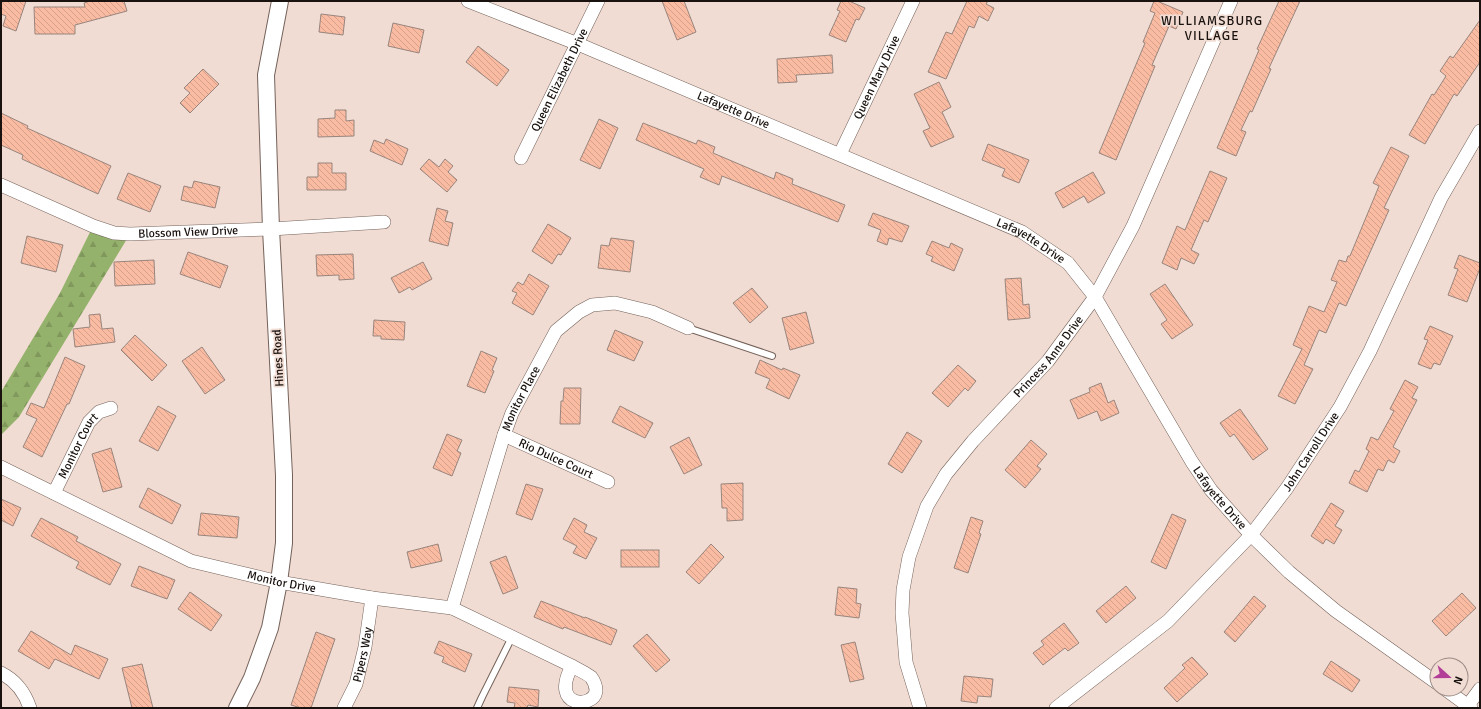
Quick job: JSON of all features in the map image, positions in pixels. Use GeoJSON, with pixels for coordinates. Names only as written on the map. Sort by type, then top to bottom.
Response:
{"type":"FeatureCollection","features":[{"type":"Feature","properties":{"kind":"street","name":"Hines Road"},"geometry":{"type":"LineString","coordinates":[[237,708],[252,678],[270,628],[280,582],[284,543],[284,475],[271,229],[266,75],[280,1]]}},
{"type":"Feature","properties":{"kind":"street","name":"Lafayette Drive"},"geometry":{"type":"LineString","coordinates":[[468,1],[578,44],[1022,232],[1068,263],[1095,297],[1192,462],[1211,490],[1251,535],[1289,572],[1336,610],[1429,677]]}},
{"type":"Feature","properties":{"kind":"street","name":"Queen Elizabeth Drive"},"geometry":{"type":"LineString","coordinates":[[521,158],[598,1]]}},
{"type":"Feature","properties":{"kind":"street","name":"Queen Mary Drive"},"geometry":{"type":"LineString","coordinates":[[840,154],[913,1]]}},
{"type":"Feature","properties":{"kind":"street","name":"Princess Anne Drive"},"geometry":{"type":"LineString","coordinates":[[920,708],[906,662],[902,613],[903,590],[909,557],[927,506],[951,469],[973,441],[1048,361],[1095,297],[1133,226],[1231,1]]}},
{"type":"Feature","properties":{"kind":"street","name":"John Carroll Drive"},"geometry":{"type":"LineString","coordinates":[[1056,708],[1168,621],[1251,535],[1287,488],[1340,408],[1370,351],[1441,198],[1480,131]]}},
{"type":"Feature","properties":{"kind":"street","name":"Blossom View Drive"},"geometry":{"type":"LineString","coordinates":[[1,184],[93,226],[114,233],[130,234],[271,229],[384,222]]}},
{"type":"Feature","properties":{"kind":"street","name":"Monitor Place"},"geometry":{"type":"LineString","coordinates":[[452,608],[512,413],[556,331],[579,312],[592,305],[615,304],[652,312],[688,328]]}},
{"type":"Feature","properties":{"kind":"street","name":"Monitor Court"},"geometry":{"type":"LineString","coordinates":[[54,493],[89,422],[99,412],[111,408]]}},
{"type":"Feature","properties":{"kind":"street","name":"Rio Dulce Court"},"geometry":{"type":"LineString","coordinates":[[504,435],[608,482]]}},
{"type":"Feature","properties":{"kind":"street","name":"Monitor Drive"},"geometry":{"type":"LineString","coordinates":[[1,467],[191,561],[280,582],[372,598],[452,608],[572,666]]}},
{"type":"Feature","properties":{"kind":"street","name":"Pipers Way"},"geometry":{"type":"LineString","coordinates":[[344,708],[356,684],[365,647],[372,598]]}},
{"type":"Feature","properties":{"kind":"street"},"geometry":{"type":"LineString","coordinates":[[1,673],[10,678],[26,697],[30,708]]}},
{"type":"Feature","properties":{"kind":"street"},"geometry":{"type":"LineString","coordinates":[[1456,697],[1469,707],[1480,689]]}},
{"type":"Feature","properties":{"kind":"lane"},"geometry":{"type":"LineString","coordinates":[[688,328],[772,356]]}},
{"type":"Feature","properties":{"kind":"lane"},"geometry":{"type":"LineString","coordinates":[[478,708],[512,637]]}},
{"type":"Feature","properties":{"kind":"green space"},"geometry":{"type":"Polygon","coordinates":[[[93,226],[130,234],[19,417],[1,435],[1,392],[60,293],[93,226]]]}},
{"type":"Feature","properties":{"kind":"building"},"geometry":{"type":"Polygon","coordinates":[[[1,1],[26,1],[16,31],[3,26],[6,16],[1,14],[1,1]]]}},
{"type":"Feature","properties":{"kind":"building"},"geometry":{"type":"Polygon","coordinates":[[[90,1],[124,1],[127,11],[75,25],[75,34],[35,34],[34,7],[85,7],[84,3],[90,1]]]}},
{"type":"Feature","properties":{"kind":"building"},"geometry":{"type":"Polygon","coordinates":[[[662,1],[684,1],[696,32],[677,40],[662,1]]]}},
{"type":"Feature","properties":{"kind":"building"},"geometry":{"type":"Polygon","coordinates":[[[841,1],[849,1],[865,8],[859,20],[856,19],[846,42],[829,35],[840,11],[837,10],[841,1]]]}},
{"type":"Feature","properties":{"kind":"building"},"geometry":{"type":"Polygon","coordinates":[[[967,1],[988,1],[986,4],[994,8],[988,21],[979,16],[974,28],[969,26],[946,79],[928,72],[946,32],[952,34],[967,1]]]}},
{"type":"Feature","properties":{"kind":"building"},"geometry":{"type":"Polygon","coordinates":[[[1154,1],[1183,12],[1176,29],[1169,26],[1152,65],[1155,66],[1116,160],[1099,153],[1145,43],[1143,42],[1155,13],[1150,11],[1154,1]]]}},
{"type":"Feature","properties":{"kind":"building"},"geometry":{"type":"Polygon","coordinates":[[[1279,1],[1300,1],[1269,68],[1271,69],[1252,112],[1250,111],[1241,130],[1246,132],[1236,156],[1217,148],[1259,50],[1257,49],[1279,1]]]}},
{"type":"Feature","properties":{"kind":"building"},"geometry":{"type":"Polygon","coordinates":[[[321,14],[345,17],[343,35],[319,32],[321,14]]]}},
{"type":"Feature","properties":{"kind":"building"},"geometry":{"type":"Polygon","coordinates":[[[1480,20],[1480,62],[1457,96],[1454,94],[1425,144],[1409,135],[1432,94],[1434,95],[1446,76],[1440,71],[1450,56],[1453,58],[1480,20]]]}},
{"type":"Feature","properties":{"kind":"building"},"geometry":{"type":"Polygon","coordinates":[[[393,23],[424,30],[419,53],[388,46],[393,23]]]}},
{"type":"Feature","properties":{"kind":"building"},"geometry":{"type":"Polygon","coordinates":[[[478,46],[509,70],[497,86],[466,62],[478,46]]]}},
{"type":"Feature","properties":{"kind":"building"},"geometry":{"type":"Polygon","coordinates":[[[832,55],[833,73],[796,75],[797,82],[778,83],[777,59],[832,55]]]}},
{"type":"Feature","properties":{"kind":"building"},"geometry":{"type":"Polygon","coordinates":[[[203,69],[219,84],[190,113],[180,103],[190,93],[184,88],[203,69]]]}},
{"type":"Feature","properties":{"kind":"building"},"geometry":{"type":"Polygon","coordinates":[[[939,82],[951,107],[942,112],[954,137],[931,147],[923,131],[930,128],[914,94],[939,82]]]}},
{"type":"Feature","properties":{"kind":"building"},"geometry":{"type":"Polygon","coordinates":[[[335,110],[346,110],[346,121],[354,120],[354,136],[318,137],[318,119],[335,118],[335,110]]]}},
{"type":"Feature","properties":{"kind":"building"},"geometry":{"type":"Polygon","coordinates":[[[1,113],[28,126],[27,128],[111,166],[98,194],[22,159],[23,155],[1,145],[1,113]]]}},
{"type":"Feature","properties":{"kind":"building"},"geometry":{"type":"Polygon","coordinates":[[[599,119],[618,128],[600,169],[580,160],[599,119]]]}},
{"type":"Feature","properties":{"kind":"building"},"geometry":{"type":"Polygon","coordinates":[[[643,123],[696,144],[698,140],[715,147],[713,153],[774,179],[776,172],[793,179],[792,184],[845,205],[838,222],[722,176],[719,185],[700,177],[704,169],[636,140],[643,123]]]}},
{"type":"Feature","properties":{"kind":"building"},"geometry":{"type":"Polygon","coordinates":[[[386,139],[408,149],[402,165],[370,151],[374,140],[384,144],[386,139]]]}},
{"type":"Feature","properties":{"kind":"building"},"geometry":{"type":"Polygon","coordinates":[[[988,144],[1029,160],[1019,183],[1002,176],[1005,169],[982,160],[988,144]]]}},
{"type":"Feature","properties":{"kind":"building"},"geometry":{"type":"Polygon","coordinates":[[[1391,147],[1409,156],[1384,208],[1389,210],[1346,306],[1339,303],[1326,333],[1319,330],[1304,365],[1313,369],[1295,404],[1278,396],[1302,349],[1293,345],[1309,306],[1324,312],[1337,282],[1331,280],[1339,260],[1346,262],[1348,256],[1350,256],[1379,186],[1373,183],[1391,147]]]}},
{"type":"Feature","properties":{"kind":"building"},"geometry":{"type":"Polygon","coordinates":[[[429,159],[439,167],[445,159],[453,166],[448,172],[457,180],[447,192],[420,169],[429,159]]]}},
{"type":"Feature","properties":{"kind":"building"},"geometry":{"type":"Polygon","coordinates":[[[318,163],[332,163],[332,173],[346,173],[346,190],[307,190],[307,177],[318,177],[318,163]]]}},
{"type":"Feature","properties":{"kind":"building"},"geometry":{"type":"Polygon","coordinates":[[[1210,171],[1227,178],[1208,222],[1204,220],[1191,250],[1199,254],[1194,264],[1181,258],[1177,270],[1162,263],[1177,226],[1185,230],[1210,171]]]}},
{"type":"Feature","properties":{"kind":"building"},"geometry":{"type":"Polygon","coordinates":[[[1093,172],[1105,193],[1088,203],[1084,196],[1063,208],[1055,193],[1093,172]]]}},
{"type":"Feature","properties":{"kind":"building"},"geometry":{"type":"Polygon","coordinates":[[[128,173],[161,186],[150,212],[117,199],[128,173]]]}},
{"type":"Feature","properties":{"kind":"building"},"geometry":{"type":"Polygon","coordinates":[[[194,181],[220,187],[215,208],[181,200],[184,186],[192,188],[194,181]]]}},
{"type":"Feature","properties":{"kind":"building"},"geometry":{"type":"Polygon","coordinates":[[[437,208],[448,211],[445,221],[453,223],[448,246],[429,241],[437,208]]]}},
{"type":"Feature","properties":{"kind":"building"},"geometry":{"type":"Polygon","coordinates":[[[873,213],[909,226],[902,242],[889,238],[887,245],[877,241],[881,230],[868,225],[873,213]]]}},
{"type":"Feature","properties":{"kind":"building"},"geometry":{"type":"Polygon","coordinates":[[[548,224],[571,238],[561,255],[558,254],[552,264],[532,251],[548,224]]]}},
{"type":"Feature","properties":{"kind":"building"},"geometry":{"type":"Polygon","coordinates":[[[27,236],[63,245],[56,272],[21,263],[27,236]]]}},
{"type":"Feature","properties":{"kind":"building"},"geometry":{"type":"Polygon","coordinates":[[[611,238],[634,241],[630,272],[598,268],[601,245],[609,246],[611,238]]]}},
{"type":"Feature","properties":{"kind":"building"},"geometry":{"type":"Polygon","coordinates":[[[932,241],[949,248],[951,243],[963,249],[954,271],[931,261],[933,257],[926,254],[932,241]]]}},
{"type":"Feature","properties":{"kind":"building"},"geometry":{"type":"Polygon","coordinates":[[[188,252],[228,266],[220,288],[180,274],[188,252]]]}},
{"type":"Feature","properties":{"kind":"building"},"geometry":{"type":"Polygon","coordinates":[[[353,254],[354,279],[339,280],[339,275],[317,276],[316,255],[353,254]]]}},
{"type":"Feature","properties":{"kind":"building"},"geometry":{"type":"Polygon","coordinates":[[[1459,255],[1480,263],[1480,268],[1467,302],[1448,295],[1458,269],[1454,268],[1459,255]]]}},
{"type":"Feature","properties":{"kind":"building"},"geometry":{"type":"Polygon","coordinates":[[[154,260],[155,284],[115,286],[114,262],[154,260]]]}},
{"type":"Feature","properties":{"kind":"building"},"geometry":{"type":"Polygon","coordinates":[[[423,262],[432,279],[412,290],[410,287],[399,293],[391,278],[423,262]]]}},
{"type":"Feature","properties":{"kind":"building"},"geometry":{"type":"Polygon","coordinates":[[[529,274],[549,286],[533,315],[512,303],[517,293],[512,291],[518,282],[523,285],[529,274]]]}},
{"type":"Feature","properties":{"kind":"building"},"geometry":{"type":"Polygon","coordinates":[[[1021,278],[1023,305],[1029,304],[1030,318],[1008,320],[1005,279],[1021,278]]]}},
{"type":"Feature","properties":{"kind":"building"},"geometry":{"type":"Polygon","coordinates":[[[1165,284],[1193,325],[1172,339],[1161,324],[1167,320],[1150,294],[1165,284]]]}},
{"type":"Feature","properties":{"kind":"building"},"geometry":{"type":"Polygon","coordinates":[[[752,288],[768,307],[750,323],[733,303],[752,288]]]}},
{"type":"Feature","properties":{"kind":"building"},"geometry":{"type":"Polygon","coordinates":[[[806,312],[814,343],[790,350],[782,318],[806,312]]]}},
{"type":"Feature","properties":{"kind":"building"},"geometry":{"type":"Polygon","coordinates":[[[100,314],[102,329],[113,328],[115,342],[75,347],[73,329],[90,327],[89,315],[100,314]]]}},
{"type":"Feature","properties":{"kind":"building"},"geometry":{"type":"Polygon","coordinates":[[[374,320],[405,322],[404,340],[381,339],[381,336],[373,336],[374,320]]]}},
{"type":"Feature","properties":{"kind":"building"},"geometry":{"type":"Polygon","coordinates":[[[1430,326],[1453,336],[1440,365],[1434,363],[1431,369],[1418,364],[1428,340],[1424,339],[1430,326]]]}},
{"type":"Feature","properties":{"kind":"building"},"geometry":{"type":"Polygon","coordinates":[[[615,330],[643,342],[634,361],[607,350],[615,330]]]}},
{"type":"Feature","properties":{"kind":"building"},"geometry":{"type":"Polygon","coordinates":[[[135,335],[167,365],[152,381],[121,350],[135,335]]]}},
{"type":"Feature","properties":{"kind":"building"},"geometry":{"type":"Polygon","coordinates":[[[202,347],[225,380],[205,394],[182,361],[202,347]]]}},
{"type":"Feature","properties":{"kind":"building"},"geometry":{"type":"Polygon","coordinates":[[[481,351],[497,358],[492,370],[494,371],[485,393],[467,386],[481,351]]]}},
{"type":"Feature","properties":{"kind":"building"},"geometry":{"type":"Polygon","coordinates":[[[65,357],[85,366],[69,404],[67,404],[42,457],[23,447],[37,419],[26,414],[31,403],[44,408],[65,357]]]}},
{"type":"Feature","properties":{"kind":"building"},"geometry":{"type":"Polygon","coordinates":[[[760,360],[782,370],[783,368],[800,375],[789,399],[766,388],[770,379],[755,373],[760,360]]]}},
{"type":"Feature","properties":{"kind":"building"},"geometry":{"type":"Polygon","coordinates":[[[958,365],[976,381],[968,391],[965,388],[948,407],[932,393],[958,365]]]}},
{"type":"Feature","properties":{"kind":"building"},"geometry":{"type":"Polygon","coordinates":[[[1405,380],[1418,387],[1412,398],[1417,400],[1393,447],[1400,451],[1394,463],[1388,460],[1383,471],[1378,469],[1367,492],[1349,483],[1355,470],[1359,472],[1369,451],[1366,449],[1371,437],[1378,440],[1394,411],[1390,409],[1405,380]]]}},
{"type":"Feature","properties":{"kind":"building"},"geometry":{"type":"Polygon","coordinates":[[[1101,383],[1108,403],[1114,400],[1119,413],[1101,421],[1097,411],[1078,419],[1070,400],[1090,392],[1089,388],[1101,383]]]}},
{"type":"Feature","properties":{"kind":"building"},"geometry":{"type":"Polygon","coordinates":[[[564,388],[581,388],[580,424],[560,424],[561,401],[563,401],[564,388]]]}},
{"type":"Feature","properties":{"kind":"building"},"geometry":{"type":"Polygon","coordinates":[[[158,406],[176,416],[158,451],[139,441],[158,406]]]}},
{"type":"Feature","properties":{"kind":"building"},"geometry":{"type":"Polygon","coordinates":[[[620,406],[653,423],[645,438],[612,422],[620,406]]]}},
{"type":"Feature","properties":{"kind":"building"},"geometry":{"type":"Polygon","coordinates":[[[1240,409],[1268,449],[1253,460],[1234,434],[1230,437],[1220,423],[1240,409]]]}},
{"type":"Feature","properties":{"kind":"building"},"geometry":{"type":"Polygon","coordinates":[[[907,432],[922,441],[902,473],[888,464],[907,432]]]}},
{"type":"Feature","properties":{"kind":"building"},"geometry":{"type":"Polygon","coordinates":[[[447,434],[462,440],[457,451],[461,453],[452,476],[433,468],[447,434]]]}},
{"type":"Feature","properties":{"kind":"building"},"geometry":{"type":"Polygon","coordinates":[[[689,437],[702,465],[684,474],[670,447],[689,437]]]}},
{"type":"Feature","properties":{"kind":"building"},"geometry":{"type":"Polygon","coordinates":[[[1031,440],[1047,454],[1037,466],[1041,469],[1025,488],[1005,470],[1031,440]]]}},
{"type":"Feature","properties":{"kind":"building"},"geometry":{"type":"Polygon","coordinates":[[[111,448],[122,487],[103,492],[92,454],[111,448]]]}},
{"type":"Feature","properties":{"kind":"building"},"geometry":{"type":"Polygon","coordinates":[[[743,483],[743,520],[727,521],[727,508],[722,508],[721,484],[743,483]]]}},
{"type":"Feature","properties":{"kind":"building"},"geometry":{"type":"Polygon","coordinates":[[[526,484],[543,489],[532,520],[516,514],[526,484]]]}},
{"type":"Feature","properties":{"kind":"building"},"geometry":{"type":"Polygon","coordinates":[[[148,488],[181,505],[172,524],[139,507],[148,488]]]}},
{"type":"Feature","properties":{"kind":"building"},"geometry":{"type":"Polygon","coordinates":[[[1,499],[21,508],[13,526],[1,520],[1,499]]]}},
{"type":"Feature","properties":{"kind":"building"},"geometry":{"type":"Polygon","coordinates":[[[1331,503],[1344,511],[1335,526],[1342,530],[1334,544],[1326,539],[1323,544],[1311,536],[1331,503]]]}},
{"type":"Feature","properties":{"kind":"building"},"geometry":{"type":"Polygon","coordinates":[[[201,513],[239,517],[237,538],[198,535],[201,513]]]}},
{"type":"Feature","properties":{"kind":"building"},"geometry":{"type":"Polygon","coordinates":[[[1172,514],[1186,520],[1166,569],[1151,562],[1172,514]]]}},
{"type":"Feature","properties":{"kind":"building"},"geometry":{"type":"Polygon","coordinates":[[[971,517],[983,521],[979,533],[981,534],[968,573],[954,568],[971,517]]]}},
{"type":"Feature","properties":{"kind":"building"},"geometry":{"type":"Polygon","coordinates":[[[41,518],[78,537],[76,541],[121,564],[110,585],[76,568],[79,562],[31,536],[41,518]]]}},
{"type":"Feature","properties":{"kind":"building"},"geometry":{"type":"Polygon","coordinates":[[[574,518],[587,525],[584,532],[597,538],[586,559],[573,553],[577,546],[563,539],[574,518]]]}},
{"type":"Feature","properties":{"kind":"building"},"geometry":{"type":"Polygon","coordinates":[[[438,544],[442,561],[411,568],[407,552],[438,544]]]}},
{"type":"Feature","properties":{"kind":"building"},"geometry":{"type":"Polygon","coordinates":[[[711,544],[724,557],[699,584],[686,572],[711,544]]]}},
{"type":"Feature","properties":{"kind":"building"},"geometry":{"type":"Polygon","coordinates":[[[621,550],[659,550],[659,567],[621,567],[621,550]]]}},
{"type":"Feature","properties":{"kind":"building"},"geometry":{"type":"Polygon","coordinates":[[[506,556],[518,588],[503,594],[490,562],[506,556]]]}},
{"type":"Feature","properties":{"kind":"building"},"geometry":{"type":"Polygon","coordinates":[[[139,566],[175,580],[167,599],[131,586],[139,566]]]}},
{"type":"Feature","properties":{"kind":"building"},"geometry":{"type":"Polygon","coordinates":[[[1126,586],[1136,598],[1106,623],[1096,611],[1126,586]]]}},
{"type":"Feature","properties":{"kind":"building"},"geometry":{"type":"Polygon","coordinates":[[[838,587],[857,589],[856,603],[861,604],[859,618],[835,615],[838,587]]]}},
{"type":"Feature","properties":{"kind":"building"},"geometry":{"type":"Polygon","coordinates":[[[190,592],[222,615],[211,631],[178,609],[190,592]]]}},
{"type":"Feature","properties":{"kind":"building"},"geometry":{"type":"Polygon","coordinates":[[[1462,593],[1476,608],[1446,636],[1432,621],[1462,593]]]}},
{"type":"Feature","properties":{"kind":"building"},"geometry":{"type":"Polygon","coordinates":[[[1254,596],[1266,606],[1235,642],[1224,632],[1254,596]]]}},
{"type":"Feature","properties":{"kind":"building"},"geometry":{"type":"Polygon","coordinates":[[[541,601],[617,630],[611,645],[564,627],[563,629],[534,617],[541,601]]]}},
{"type":"Feature","properties":{"kind":"building"},"geometry":{"type":"Polygon","coordinates":[[[1064,623],[1079,643],[1068,651],[1065,648],[1043,665],[1033,653],[1044,645],[1041,641],[1064,623]]]}},
{"type":"Feature","properties":{"kind":"building"},"geometry":{"type":"Polygon","coordinates":[[[31,631],[71,655],[75,645],[108,659],[99,679],[55,659],[49,669],[18,651],[31,631]]]}},
{"type":"Feature","properties":{"kind":"building"},"geometry":{"type":"Polygon","coordinates":[[[316,632],[335,639],[311,708],[301,708],[291,705],[316,632]]]}},
{"type":"Feature","properties":{"kind":"building"},"geometry":{"type":"Polygon","coordinates":[[[647,634],[670,660],[656,672],[633,646],[647,634]]]}},
{"type":"Feature","properties":{"kind":"building"},"geometry":{"type":"Polygon","coordinates":[[[439,641],[472,654],[465,672],[442,662],[444,657],[434,653],[439,641]]]}},
{"type":"Feature","properties":{"kind":"building"},"geometry":{"type":"Polygon","coordinates":[[[855,642],[864,679],[850,682],[841,645],[855,642]]]}},
{"type":"Feature","properties":{"kind":"building"},"geometry":{"type":"Polygon","coordinates":[[[1192,657],[1208,674],[1177,702],[1164,688],[1185,668],[1182,665],[1192,657]]]}},
{"type":"Feature","properties":{"kind":"building"},"geometry":{"type":"Polygon","coordinates":[[[1331,661],[1360,680],[1352,692],[1323,674],[1331,661]]]}},
{"type":"Feature","properties":{"kind":"building"},"geometry":{"type":"Polygon","coordinates":[[[142,664],[153,708],[132,708],[122,668],[142,664]]]}},
{"type":"Feature","properties":{"kind":"building"},"geometry":{"type":"Polygon","coordinates":[[[964,676],[993,679],[991,697],[978,696],[977,703],[961,701],[964,676]]]}},
{"type":"Feature","properties":{"kind":"building"},"geometry":{"type":"Polygon","coordinates":[[[509,687],[539,690],[538,707],[528,705],[527,708],[514,708],[515,703],[507,702],[509,687]]]}},
{"type":"Feature","properties":{"kind":"district","name":"WILLIAMSBURG VILLAGE"},"geometry":{"type":"Point","coordinates":[1212,28]}}]}
